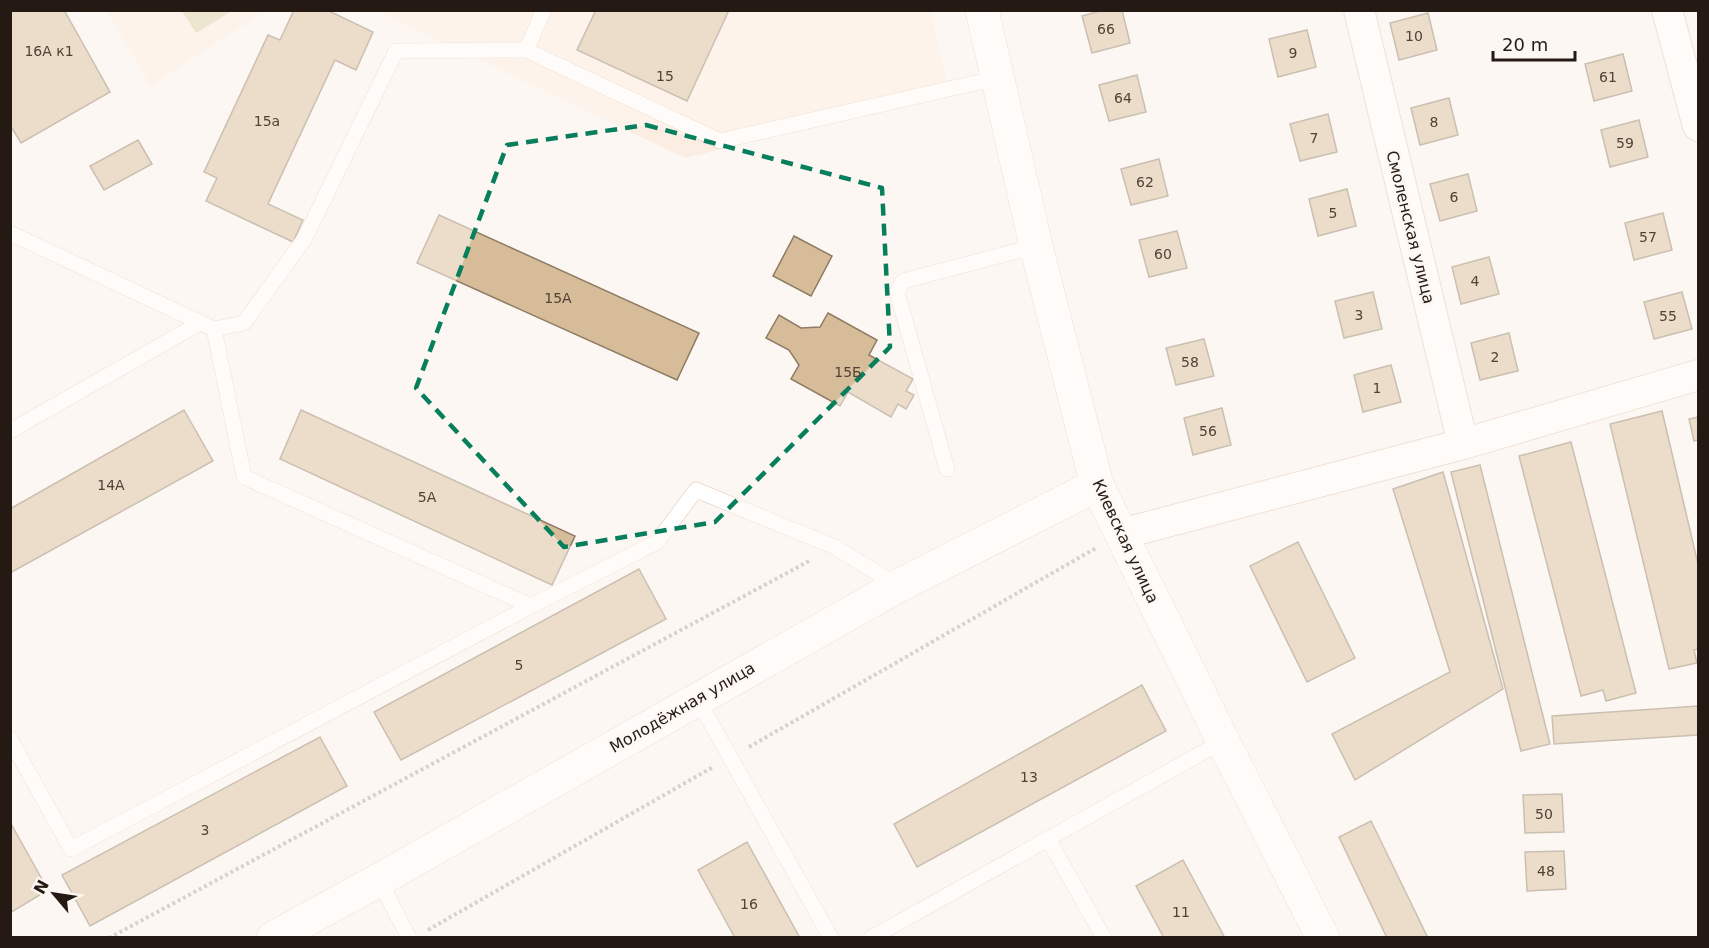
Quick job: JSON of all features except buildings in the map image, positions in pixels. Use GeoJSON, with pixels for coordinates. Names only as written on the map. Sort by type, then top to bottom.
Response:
{"type":"FeatureCollection","features":[{"type":"Feature","properties":{"kind":"main road","name":"Киевская улица"},"geometry":{"type":"LineString","coordinates":[[982,10],[1036,246],[1110,540],[1223,741],[1323,938]]}},
{"type":"Feature","properties":{"kind":"main road","name":"Молодёжная улица"},"geometry":{"type":"LineString","coordinates":[[273,938],[898,586],[1096,485]]}},
{"type":"Feature","properties":{"kind":"street","name":"Смоленская улица"},"geometry":{"type":"LineString","coordinates":[[1359,10],[1463,444]]}},
{"type":"Feature","properties":{"kind":"street"},"geometry":{"type":"LineString","coordinates":[[1667,10],[1698,126]]}},
{"type":"Feature","properties":{"kind":"street"},"geometry":{"type":"LineString","coordinates":[[1110,540],[1463,444],[1698,375]]}},
{"type":"Feature","properties":{"kind":"lane"},"geometry":{"type":"LineString","coordinates":[[526,50],[544,10]]}},
{"type":"Feature","properties":{"kind":"lane"},"geometry":{"type":"LineString","coordinates":[[10,431],[207,326],[244,322],[305,238],[396,51],[526,50],[720,141],[998,78]]}},
{"type":"Feature","properties":{"kind":"lane"},"geometry":{"type":"LineString","coordinates":[[10,233],[207,326]]}},
{"type":"Feature","properties":{"kind":"lane"},"geometry":{"type":"LineString","coordinates":[[947,469],[897,292],[903,281],[1036,246]]}},
{"type":"Feature","properties":{"kind":"lane"},"geometry":{"type":"LineString","coordinates":[[207,326],[244,477],[531,606]]}},
{"type":"Feature","properties":{"kind":"lane"},"geometry":{"type":"LineString","coordinates":[[10,739],[71,849],[657,542],[696,490],[835,547],[898,586]]}},
{"type":"Feature","properties":{"kind":"lane"},"geometry":{"type":"LineString","coordinates":[[697,698],[831,938]]}},
{"type":"Feature","properties":{"kind":"lane"},"geometry":{"type":"LineString","coordinates":[[871,938],[1223,741]]}},
{"type":"Feature","properties":{"kind":"lane"},"geometry":{"type":"LineString","coordinates":[[1048,839],[1104,938]]}},
{"type":"Feature","properties":{"kind":"lane"},"geometry":{"type":"LineString","coordinates":[[379,880],[409,938]]}},
{"type":"Feature","properties":{"kind":"path"},"geometry":{"type":"LineString","coordinates":[[425,932],[1110,540]]}},
{"type":"Feature","properties":{"kind":"path"},"geometry":{"type":"LineString","coordinates":[[109,938],[835,547]]}},
{"type":"Feature","properties":{"kind":"highlighted area"},"geometry":{"type":"Polygon","coordinates":[[[646,125],[882,188],[890,347],[715,522],[564,547],[416,388],[507,145],[646,125]]]}},
{"type":"Feature","properties":{"kind":"shaded area"},"geometry":{"type":"Polygon","coordinates":[[[106,11],[266,11],[151,86],[106,11]]]}},
{"type":"Feature","properties":{"kind":"shaded area"},"geometry":{"type":"Polygon","coordinates":[[[182,11],[232,11],[196,33],[182,11]]]}},
{"type":"Feature","properties":{"kind":"shaded area"},"geometry":{"type":"Polygon","coordinates":[[[377,11],[930,11],[950,95],[685,158],[377,11]]]}}]}
